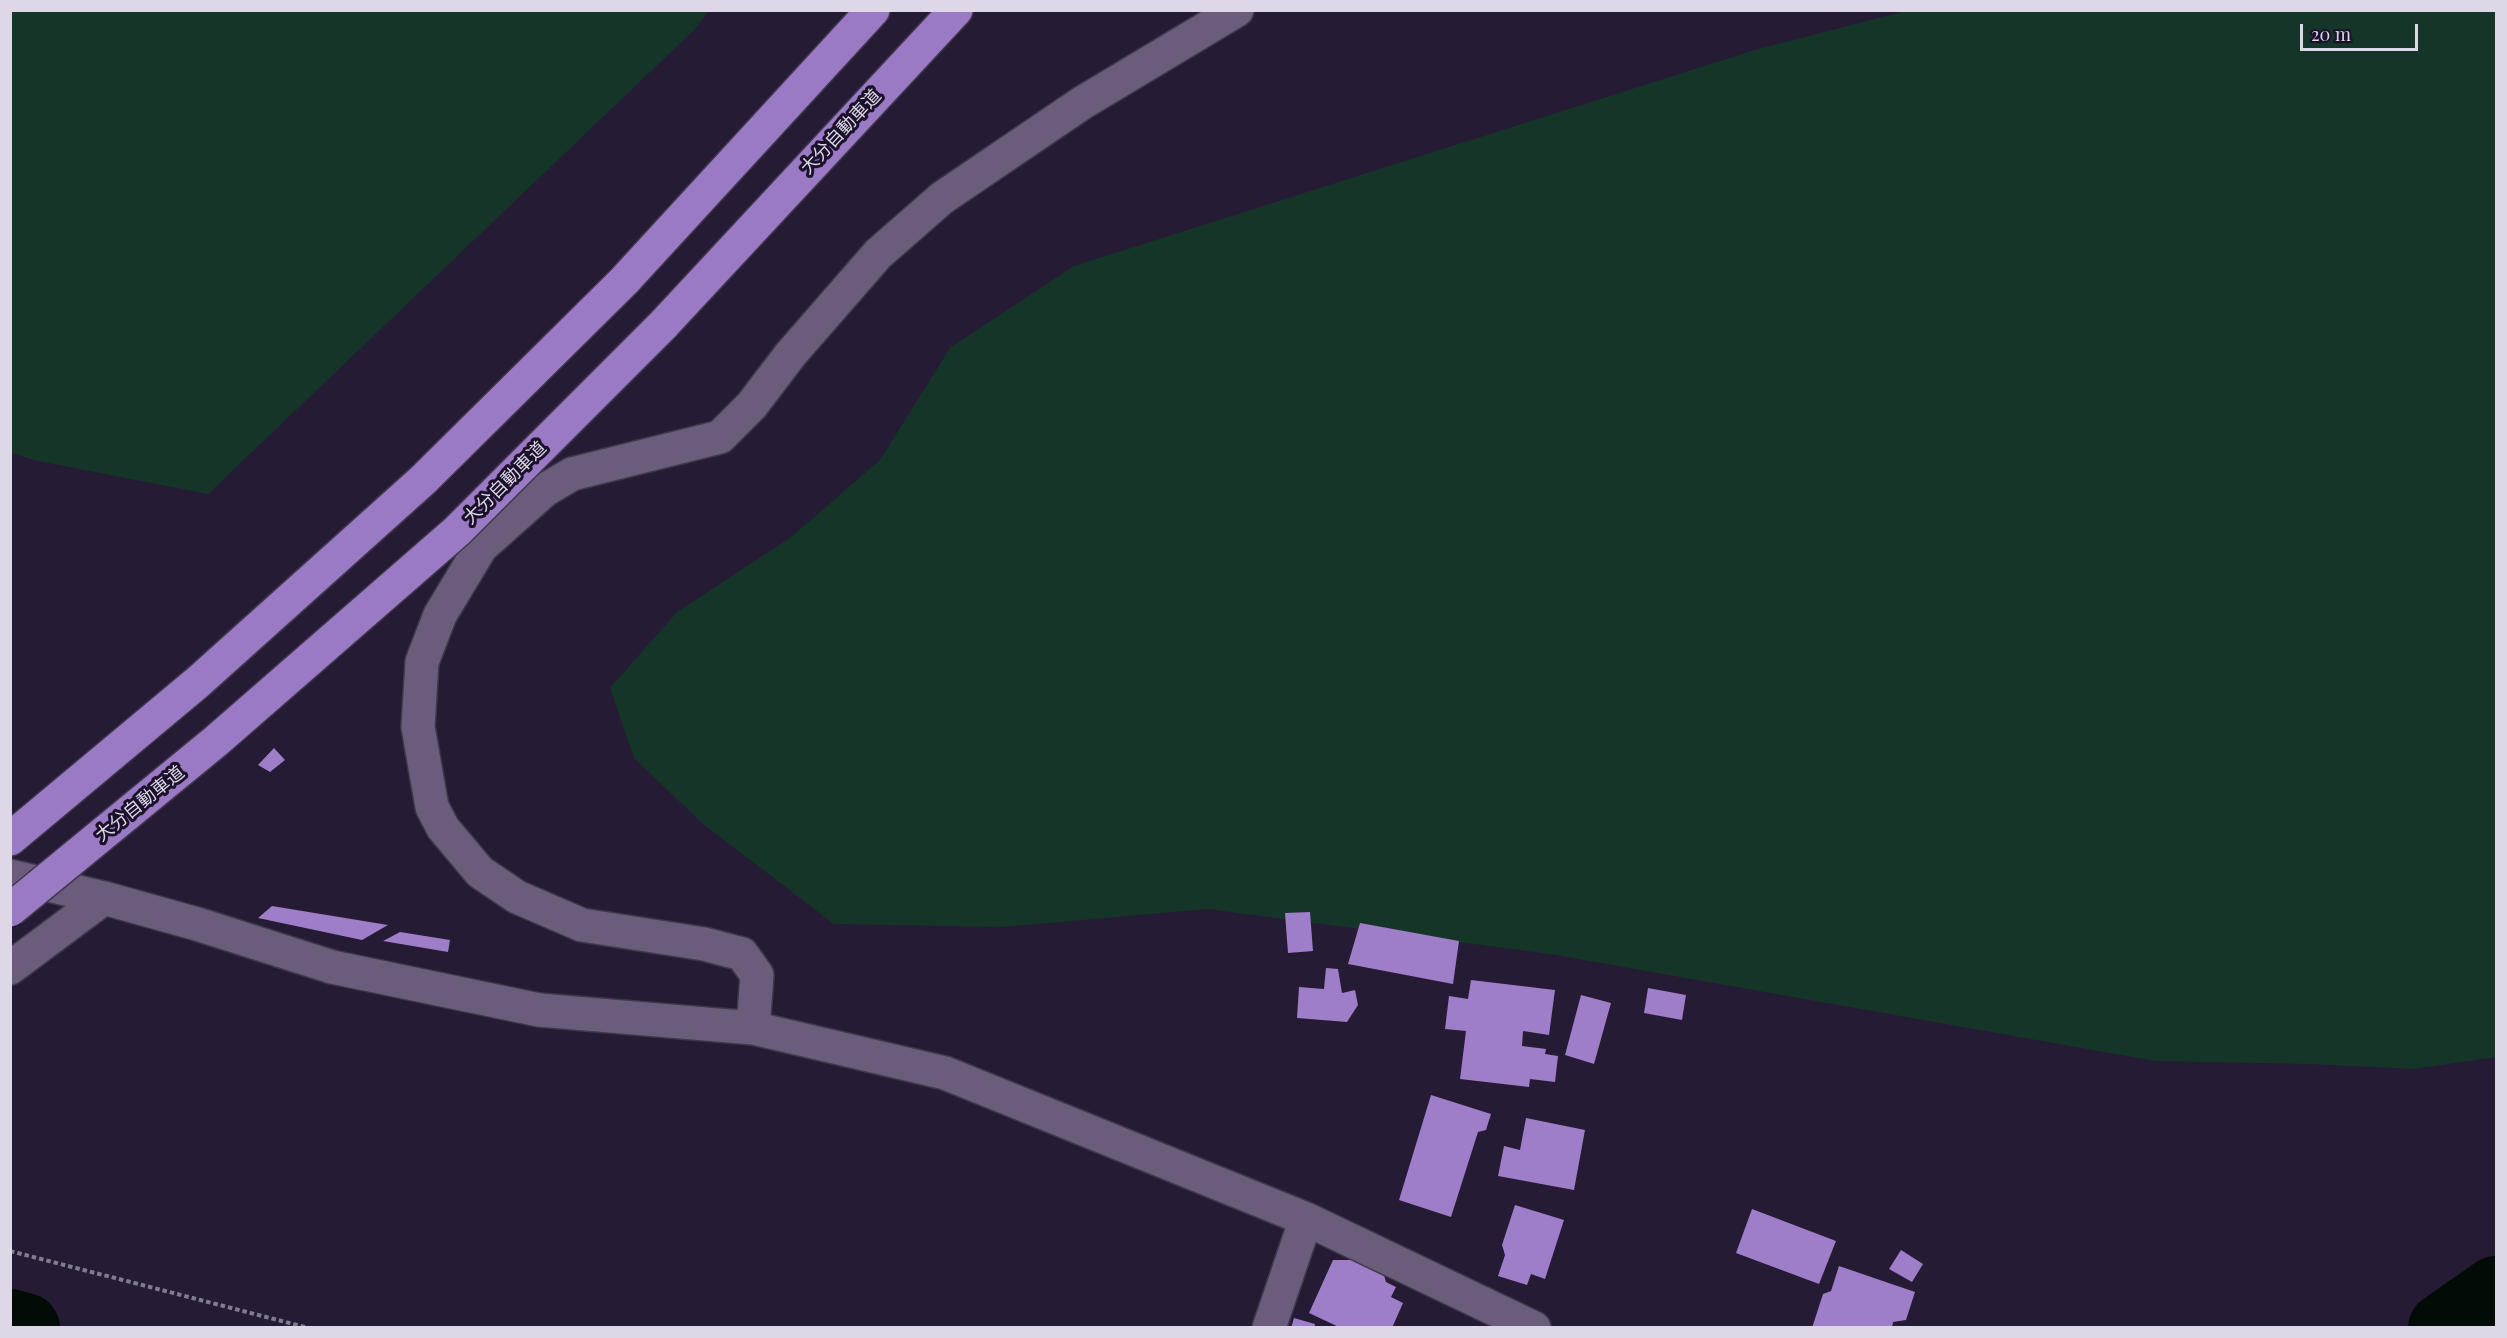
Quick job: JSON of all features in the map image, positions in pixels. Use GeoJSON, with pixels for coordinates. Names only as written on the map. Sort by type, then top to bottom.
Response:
{"type":"FeatureCollection","features":[{"type":"Feature","properties":{"kind":"highway"},"geometry":{"type":"LineString","coordinates":[[10,839],[198,682],[423,480],[624,281],[873,10]]}},
{"type":"Feature","properties":{"kind":"highway","name":"大分自動車道"},"geometry":{"type":"LineString","coordinates":[[10,910],[216,741],[457,531],[663,325],[956,10]]}},
{"type":"Feature","properties":{"kind":"street"},"geometry":{"type":"LineString","coordinates":[[753,1028],[757,975],[742,954],[704,944],[582,925],[518,897],[480,872],[443,828],[432,807],[418,727],[422,662],[440,615],[481,547],[545,490],[572,474],[720,437],[752,405],[790,355],[878,254],[942,198],[1082,103],[1237,10]]}},
{"type":"Feature","properties":{"kind":"street"},"geometry":{"type":"LineString","coordinates":[[10,876],[104,898],[197,924],[332,967],[528,1007],[753,1028],[945,1073],[1306,1219],[1534,1328]]}},
{"type":"Feature","properties":{"kind":"street"},"geometry":{"type":"LineString","coordinates":[[10,968],[104,898]]}},
{"type":"Feature","properties":{"kind":"street"},"geometry":{"type":"LineString","coordinates":[[1269,1328],[1306,1219]]}},
{"type":"Feature","properties":{"kind":"path"},"geometry":{"type":"LineString","coordinates":[[10,1251],[309,1328]]}},
{"type":"Feature","properties":{"kind":"green space"},"geometry":{"type":"Polygon","coordinates":[[[10,11],[709,11],[694,30],[208,494],[38,461],[11,453],[10,11]]]}},
{"type":"Feature","properties":{"kind":"green space"},"geometry":{"type":"Polygon","coordinates":[[[1906,11],[2496,11],[2496,1057],[2414,1069],[2155,1061],[1550,954],[1208,909],[1002,927],[834,924],[703,824],[634,758],[610,688],[677,612],[790,538],[880,460],[950,348],[1074,266],[1758,49],[1906,11]]]}},
{"type":"Feature","properties":{"kind":"building"},"geometry":{"type":"Polygon","coordinates":[[[274,748],[285,760],[270,772],[258,765],[274,748]]]}},
{"type":"Feature","properties":{"kind":"building"},"geometry":{"type":"Polygon","coordinates":[[[272,906],[388,925],[362,940],[258,918],[272,906]]]}},
{"type":"Feature","properties":{"kind":"building"},"geometry":{"type":"Polygon","coordinates":[[[1310,912],[1313,951],[1288,953],[1285,913],[1310,912]]]}},
{"type":"Feature","properties":{"kind":"building"},"geometry":{"type":"Polygon","coordinates":[[[1360,923],[1459,941],[1453,984],[1348,964],[1360,923]]]}},
{"type":"Feature","properties":{"kind":"building"},"geometry":{"type":"Polygon","coordinates":[[[400,932],[450,940],[448,952],[383,941],[400,932]]]}},
{"type":"Feature","properties":{"kind":"building"},"geometry":{"type":"Polygon","coordinates":[[[1326,968],[1338,969],[1342,993],[1355,990],[1358,1005],[1347,1022],[1297,1018],[1299,987],[1324,989],[1326,968]]]}},
{"type":"Feature","properties":{"kind":"building"},"geometry":{"type":"Polygon","coordinates":[[[1471,980],[1555,990],[1549,1035],[1523,1031],[1522,1046],[1546,1049],[1545,1054],[1558,1056],[1555,1082],[1530,1079],[1529,1087],[1460,1079],[1466,1031],[1445,1029],[1449,996],[1468,999],[1471,980]]]}},
{"type":"Feature","properties":{"kind":"building"},"geometry":{"type":"Polygon","coordinates":[[[1648,988],[1686,995],[1682,1020],[1644,1013],[1648,988]]]}},
{"type":"Feature","properties":{"kind":"building"},"geometry":{"type":"Polygon","coordinates":[[[1581,995],[1611,1003],[1594,1064],[1565,1055],[1581,995]]]}},
{"type":"Feature","properties":{"kind":"building"},"geometry":{"type":"Polygon","coordinates":[[[1431,1095],[1491,1114],[1486,1130],[1478,1132],[1451,1217],[1399,1200],[1431,1095]]]}},
{"type":"Feature","properties":{"kind":"building"},"geometry":{"type":"Polygon","coordinates":[[[1526,1118],[1585,1130],[1574,1190],[1498,1176],[1504,1146],[1520,1150],[1526,1118]]]}},
{"type":"Feature","properties":{"kind":"building"},"geometry":{"type":"Polygon","coordinates":[[[1515,1205],[1564,1220],[1545,1279],[1531,1274],[1527,1285],[1498,1276],[1505,1255],[1502,1245],[1515,1205]]]}},
{"type":"Feature","properties":{"kind":"building"},"geometry":{"type":"Polygon","coordinates":[[[1752,1209],[1836,1241],[1819,1284],[1736,1253],[1752,1209]]]}},
{"type":"Feature","properties":{"kind":"building"},"geometry":{"type":"Polygon","coordinates":[[[1901,1250],[1923,1264],[1912,1282],[1889,1269],[1901,1250]]]}},
{"type":"Feature","properties":{"kind":"building"},"geometry":{"type":"Polygon","coordinates":[[[1333,1260],[1353,1260],[1384,1275],[1386,1282],[1396,1287],[1391,1297],[1403,1303],[1392,1328],[1341,1328],[1309,1313],[1333,1260]]]}},
{"type":"Feature","properties":{"kind":"building"},"geometry":{"type":"Polygon","coordinates":[[[1839,1266],[1915,1292],[1906,1320],[1893,1322],[1892,1328],[1812,1328],[1823,1294],[1831,1291],[1839,1266]]]}},
{"type":"Feature","properties":{"kind":"building"},"geometry":{"type":"Polygon","coordinates":[[[1294,1318],[1315,1324],[1314,1328],[1291,1328],[1294,1318]]]}},
{"type":"Feature","properties":{"kind":"waterway"},"geometry":{"type":"LineString","coordinates":[[2443,1328],[2496,1291]]}},
{"type":"Feature","properties":{"kind":"waterway"},"geometry":{"type":"LineString","coordinates":[[10,1324],[25,1328]]}}]}
